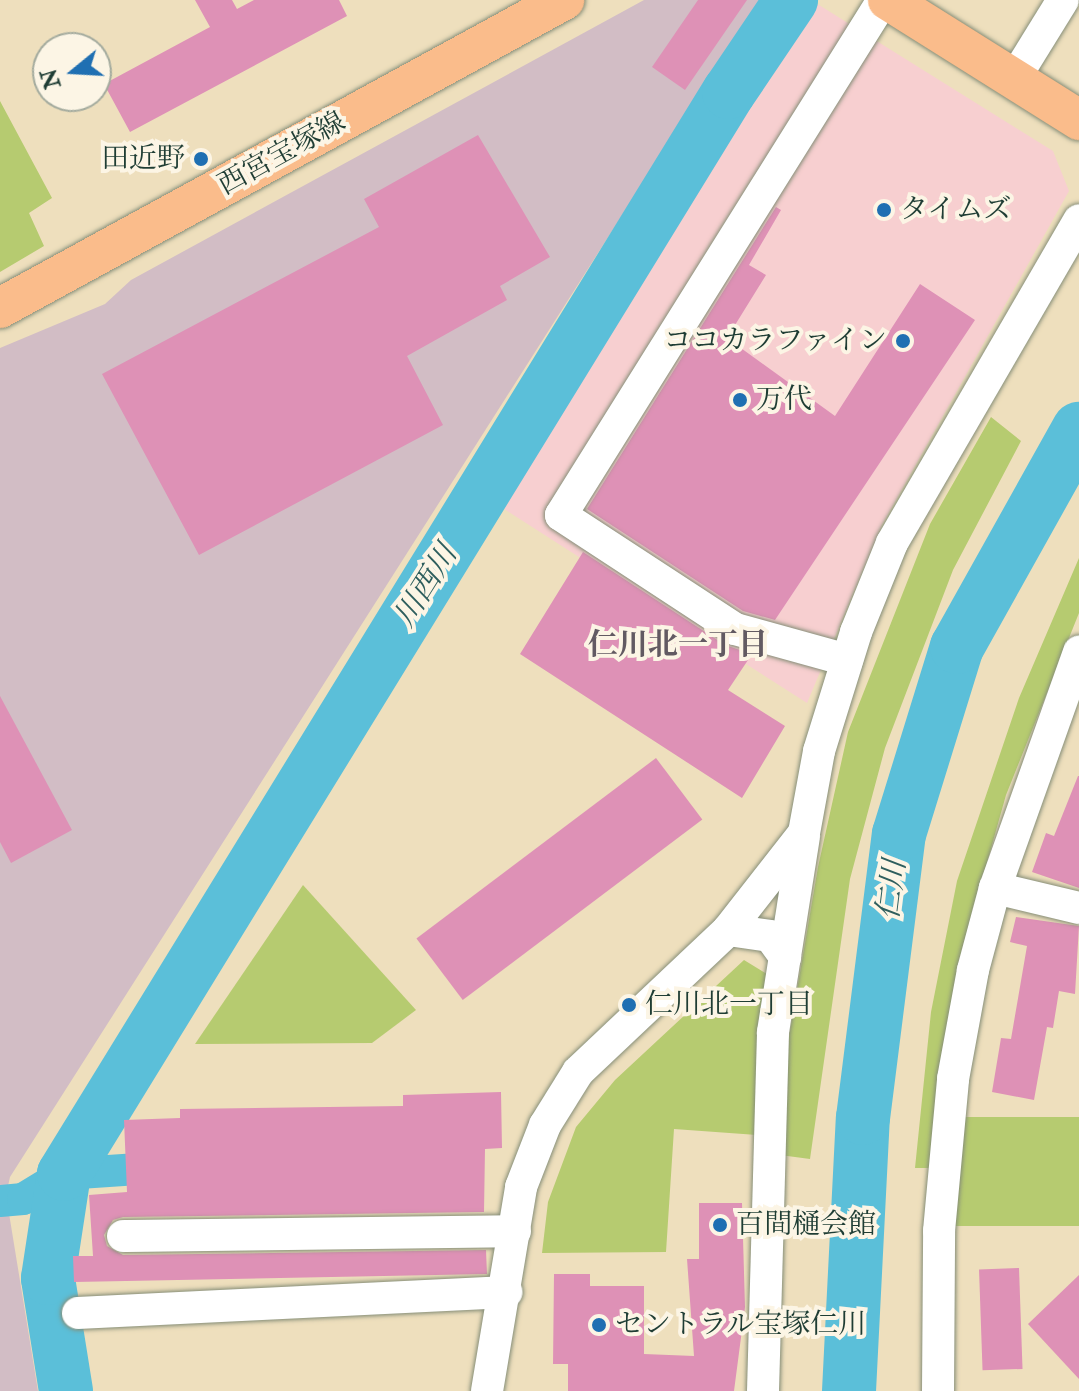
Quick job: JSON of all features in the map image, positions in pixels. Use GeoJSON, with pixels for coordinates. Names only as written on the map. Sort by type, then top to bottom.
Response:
{"type":"FeatureCollection","features":[{"type":"Feature","properties":{"kind":"main road","name":"西宮宝塚線"},"geometry":{"type":"LineString","coordinates":[[0,308],[564,0]]}},
{"type":"Feature","properties":{"kind":"main road"},"geometry":{"type":"LineString","coordinates":[[886,0],[1016,76],[1079,120]]}},
{"type":"Feature","properties":{"kind":"street"},"geometry":{"type":"LineString","coordinates":[[847,660],[735,629],[561,515],[886,0]]}},
{"type":"Feature","properties":{"kind":"street"},"geometry":{"type":"LineString","coordinates":[[1016,76],[1064,0],[1079,8]]}},
{"type":"Feature","properties":{"kind":"street"},"geometry":{"type":"LineString","coordinates":[[763,1391],[766,1156],[773,1032],[819,751],[847,660],[892,543],[1079,220]]}},
{"type":"Feature","properties":{"kind":"street"},"geometry":{"type":"LineString","coordinates":[[938,1391],[938,1243],[953,1079],[973,970],[995,888],[1079,652]]}},
{"type":"Feature","properties":{"kind":"street"},"geometry":{"type":"LineString","coordinates":[[487,1391],[506,1292],[521,1187],[545,1125],[578,1072],[728,930],[804,833]]}},
{"type":"Feature","properties":{"kind":"street"},"geometry":{"type":"LineString","coordinates":[[995,888],[1079,908]]}},
{"type":"Feature","properties":{"kind":"street"},"geometry":{"type":"LineString","coordinates":[[728,930],[770,936],[785,957]]}},
{"type":"Feature","properties":{"kind":"street"},"geometry":{"type":"LineString","coordinates":[[123,1236],[515,1231]]}},
{"type":"Feature","properties":{"kind":"street"},"geometry":{"type":"LineString","coordinates":[[78,1313],[506,1292]]}},
{"type":"Feature","properties":{"kind":"shaded area"},"geometry":{"type":"Polygon","coordinates":[[[644,0],[759,0],[10,1177],[6,1195],[38,1391],[0,1391],[0,348],[105,304],[131,280],[644,0]]]}},
{"type":"Feature","properties":{"kind":"shaded area"},"geometry":{"type":"Polygon","coordinates":[[[811,0],[1053,151],[1069,191],[882,525],[807,703],[504,509],[811,0]]]}},
{"type":"Feature","properties":{"kind":"green space"},"geometry":{"type":"Polygon","coordinates":[[[0,101],[52,198],[29,213],[44,246],[0,272],[0,101]]]}},
{"type":"Feature","properties":{"kind":"green space"},"geometry":{"type":"Polygon","coordinates":[[[991,417],[1021,441],[953,570],[885,748],[850,879],[810,1159],[780,1155],[784,1066],[818,867],[848,732],[930,524],[991,417]]]}},
{"type":"Feature","properties":{"kind":"green space"},"geometry":{"type":"Polygon","coordinates":[[[1079,558],[1079,613],[1006,795],[958,966],[930,1168],[915,1168],[931,1012],[957,881],[1019,698],[1079,558]]]}},
{"type":"Feature","properties":{"kind":"green space"},"geometry":{"type":"Polygon","coordinates":[[[303,885],[416,1010],[372,1043],[195,1044],[303,885]]]}},
{"type":"Feature","properties":{"kind":"green space"},"geometry":{"type":"Polygon","coordinates":[[[744,960],[770,976],[757,1135],[674,1129],[666,1252],[542,1253],[548,1202],[576,1127],[615,1080],[744,960]]]}},
{"type":"Feature","properties":{"kind":"green space"},"geometry":{"type":"Polygon","coordinates":[[[955,1117],[1079,1117],[1079,1226],[955,1226],[955,1117]]]}},
{"type":"Feature","properties":{"kind":"building"},"geometry":{"type":"Polygon","coordinates":[[[195,0],[232,0],[237,9],[254,0],[339,0],[347,16],[130,132],[112,99],[112,80],[210,27],[195,0]]]}},
{"type":"Feature","properties":{"kind":"building"},"geometry":{"type":"Polygon","coordinates":[[[698,0],[747,0],[685,90],[652,67],[698,0]]]}},
{"type":"Feature","properties":{"kind":"building"},"geometry":{"type":"Polygon","coordinates":[[[478,135],[550,257],[500,286],[507,300],[407,356],[443,425],[199,555],[102,374],[379,227],[364,199],[478,135]]]}},
{"type":"Feature","properties":{"kind":"building"},"geometry":{"type":"Polygon","coordinates":[[[776,207],[781,210],[749,265],[766,275],[727,338],[835,416],[920,284],[975,320],[775,620],[743,611],[587,509],[776,207]]]}},
{"type":"Feature","properties":{"kind":"building"},"geometry":{"type":"Polygon","coordinates":[[[583,552],[725,645],[752,654],[728,690],[785,726],[742,798],[520,654],[583,552]]]}},
{"type":"Feature","properties":{"kind":"building"},"geometry":{"type":"Polygon","coordinates":[[[0,696],[72,830],[11,863],[0,842],[0,696]]]}},
{"type":"Feature","properties":{"kind":"building"},"geometry":{"type":"Polygon","coordinates":[[[656,758],[702,819],[463,1000],[416,939],[656,758]]]}},
{"type":"Feature","properties":{"kind":"building"},"geometry":{"type":"Polygon","coordinates":[[[1078,776],[1079,888],[1032,872],[1046,833],[1054,836],[1078,776]]]}},
{"type":"Feature","properties":{"kind":"building"},"geometry":{"type":"Polygon","coordinates":[[[1016,917],[1079,926],[1075,994],[1059,991],[1053,1028],[1047,1027],[1034,1100],[992,1092],[1001,1038],[1011,1039],[1027,946],[1010,942],[1016,917]]]}},
{"type":"Feature","properties":{"kind":"building"},"geometry":{"type":"Polygon","coordinates":[[[501,1092],[502,1148],[485,1149],[484,1212],[123,1217],[113,1220],[104,1235],[107,1246],[123,1255],[486,1250],[487,1274],[74,1282],[73,1256],[93,1256],[89,1195],[127,1192],[124,1120],[180,1118],[180,1109],[403,1106],[403,1095],[501,1092]]]}},
{"type":"Feature","properties":{"kind":"building"},"geometry":{"type":"Polygon","coordinates":[[[699,1203],[742,1203],[745,1307],[734,1391],[568,1391],[568,1364],[553,1364],[554,1274],[590,1274],[590,1286],[644,1286],[644,1354],[694,1356],[687,1259],[699,1259],[699,1203]]]}},
{"type":"Feature","properties":{"kind":"building"},"geometry":{"type":"Polygon","coordinates":[[[1019,1268],[1023,1369],[983,1370],[979,1269],[1019,1268]]]}},
{"type":"Feature","properties":{"kind":"building"},"geometry":{"type":"Polygon","coordinates":[[[1079,1275],[1079,1379],[1028,1324],[1079,1275]]]}},
{"type":"Feature","properties":{"kind":"waterway","name":"川西川"},"geometry":{"type":"LineString","coordinates":[[66,1391],[48,1278],[64,1174],[729,92],[791,0]]}},
{"type":"Feature","properties":{"kind":"waterway","name":"仁川"},"geometry":{"type":"LineString","coordinates":[[849,1391],[863,1118],[899,834],[957,647],[1079,429]]}},
{"type":"Feature","properties":{"kind":"waterway"},"geometry":{"type":"LineString","coordinates":[[0,1201],[23,1199],[64,1174],[168,1167]]}},
{"type":"Feature","properties":{"kind":"place","name":"田近野"},"geometry":{"type":"Point","coordinates":[201,159]}},
{"type":"Feature","properties":{"kind":"place","name":"タイムズ"},"geometry":{"type":"Point","coordinates":[884,210]}},
{"type":"Feature","properties":{"kind":"place","name":"ココカラファイン"},"geometry":{"type":"Point","coordinates":[903,341]}},
{"type":"Feature","properties":{"kind":"place","name":"万代"},"geometry":{"type":"Point","coordinates":[740,400]}},
{"type":"Feature","properties":{"kind":"place","name":"仁川北一丁目"},"geometry":{"type":"Point","coordinates":[629,1005]}},
{"type":"Feature","properties":{"kind":"place","name":"百間樋会館"},"geometry":{"type":"Point","coordinates":[720,1225]}},
{"type":"Feature","properties":{"kind":"place","name":"セントラル宝塚仁川"},"geometry":{"type":"Point","coordinates":[599,1325]}},
{"type":"Feature","properties":{"kind":"district","name":"仁川北一丁目"},"geometry":{"type":"Point","coordinates":[678,645]}}]}
